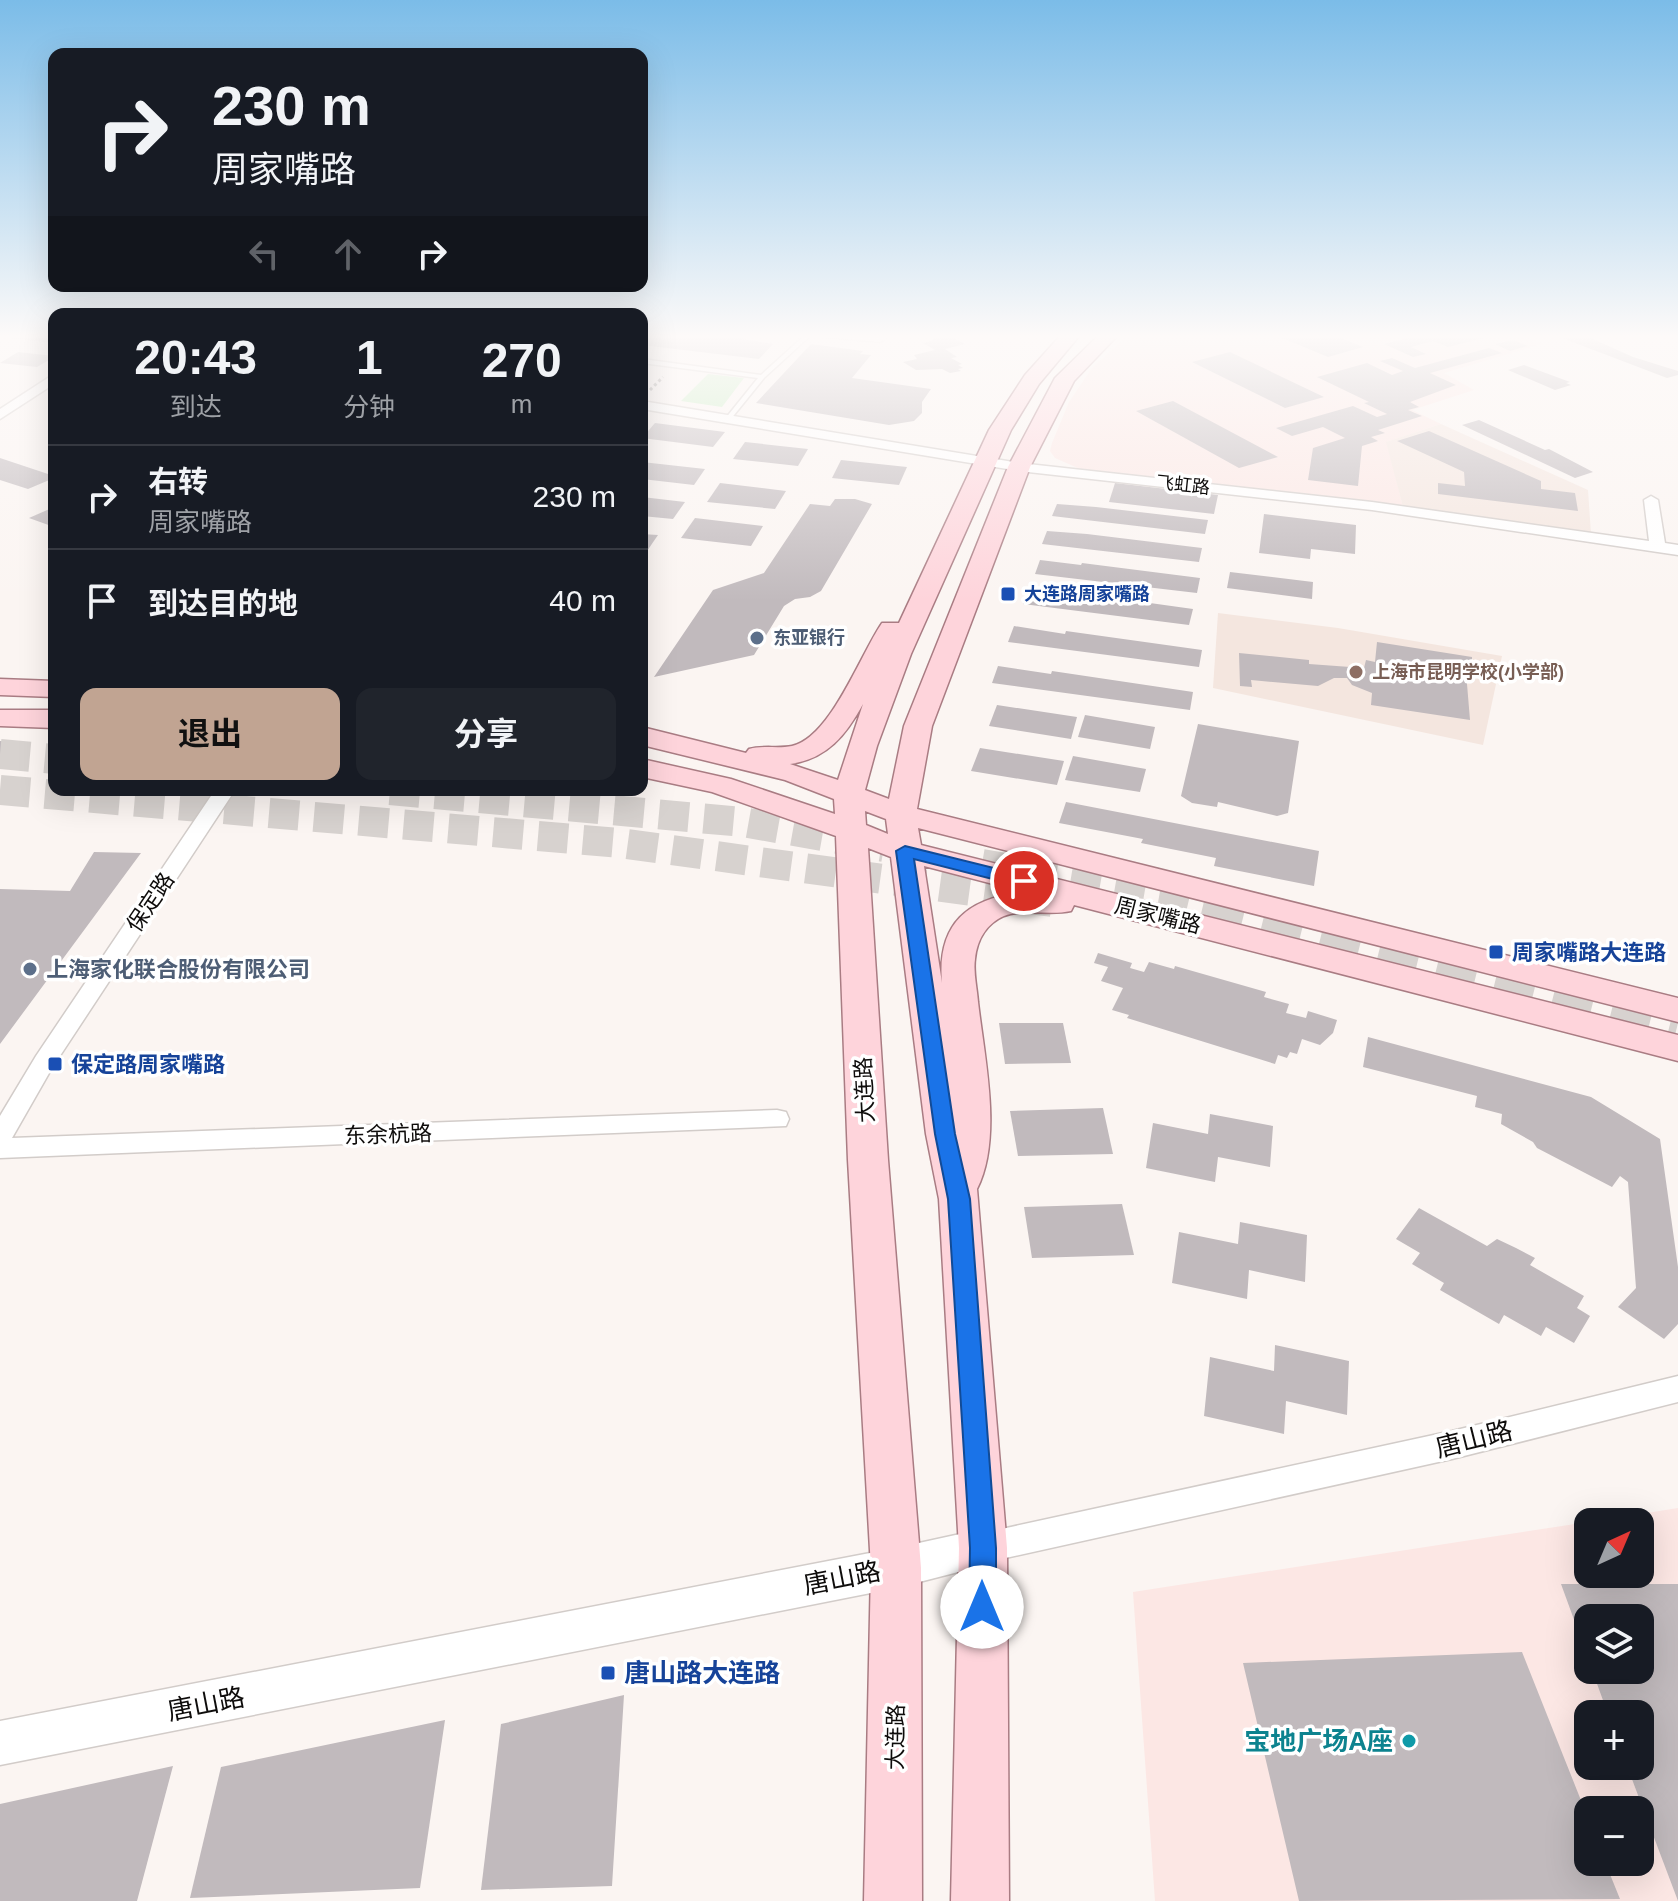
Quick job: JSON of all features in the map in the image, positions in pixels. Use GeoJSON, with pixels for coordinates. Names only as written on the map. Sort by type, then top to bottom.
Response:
{"type":"FeatureCollection","features":[{"type":"Feature","properties":{"kind":"main road","name":"大连路"},"geometry":{"type":"LineString","coordinates":[[893,1901],[896,1568],[868,1160],[849,813],[859,752],[923,598],[1006,424]]}},
{"type":"Feature","properties":{"kind":"main road"},"geometry":{"type":"LineString","coordinates":[[980,1901],[983,1548],[959,1199],[945,1134],[901,814],[918,726],[1019,467],[1041,424]]}},
{"type":"Feature","properties":{"kind":"main road"},"geometry":{"type":"LineString","coordinates":[[656,739],[773,755],[791,755],[818,746],[838,722],[874,653],[896,623],[923,598]]}},
{"type":"Feature","properties":{"kind":"main road"},"geometry":{"type":"LineString","coordinates":[[0,687],[48,689]]}},
{"type":"Feature","properties":{"kind":"main road"},"geometry":{"type":"LineString","coordinates":[[0,718],[48,719]]}},
{"type":"Feature","properties":{"kind":"main road","name":"周家嘴路"},"geometry":{"type":"LineString","coordinates":[[656,739],[795,774],[905,851],[1678,1048]]}},
{"type":"Feature","properties":{"kind":"main road","name":"周家嘴路"},"geometry":{"type":"LineString","coordinates":[[648,770],[758,797],[849,813],[901,814],[1678,1010]]}},
{"type":"Feature","properties":{"kind":"main road"},"geometry":{"type":"LineString","coordinates":[[959,1199],[972,1122],[957,961],[959,941],[965,927],[1002,905],[1031,901],[1088,905],[1202,926]]}},
{"type":"Feature","properties":{"kind":"street","name":"飞虹路"},"geometry":{"type":"LineString","coordinates":[[756,424],[1019,467],[1372,506],[1678,550]]}},
{"type":"Feature","properties":{"kind":"street"},"geometry":{"type":"LineString","coordinates":[[1651,500],[1658,547]]}},
{"type":"Feature","properties":{"kind":"street","name":"保定路"},"geometry":{"type":"LineString","coordinates":[[0,1137],[44,1062],[221,796]]}},
{"type":"Feature","properties":{"kind":"street","name":"东余杭路"},"geometry":{"type":"LineString","coordinates":[[0,1148],[777,1119]]}},
{"type":"Feature","properties":{"kind":"street","name":"唐山路"},"geometry":{"type":"LineString","coordinates":[[0,1743],[896,1568],[1452,1445],[1678,1389]]}},
{"type":"Feature","properties":{"kind":"shaded area"},"geometry":{"type":"Polygon","coordinates":[[[1060,424],[1441,424],[1387,442],[1403,507],[1087,472],[1055,458],[1050,451],[1060,424]]]}},
{"type":"Feature","properties":{"kind":"shaded area"},"geometry":{"type":"Polygon","coordinates":[[[1441,424],[1588,490],[1591,534],[1403,507],[1386,442],[1441,424]]]}},
{"type":"Feature","properties":{"kind":"shaded area","name":"上海市昆明学校(小学部)"},"geometry":{"type":"Polygon","coordinates":[[[1218,613],[1338,628],[1502,656],[1483,745],[1213,688],[1218,613]]]}},
{"type":"Feature","properties":{"kind":"shaded area"},"geometry":{"type":"Polygon","coordinates":[[[1678,1508],[1678,1901],[1155,1901],[1133,1592],[1574,1524],[1574,1588],[1654,1588],[1654,1512],[1678,1508]]]}},
{"type":"Feature","properties":{"kind":"building"},"geometry":{"type":"Polygon","coordinates":[[[654,424],[661,424],[725,432],[713,447],[648,439],[648,431],[654,424]]]}},
{"type":"Feature","properties":{"kind":"building"},"geometry":{"type":"Polygon","coordinates":[[[1159,424],[1216,424],[1278,457],[1239,468],[1159,424]]]}},
{"type":"Feature","properties":{"kind":"building"},"geometry":{"type":"Polygon","coordinates":[[[1291,424],[1398,424],[1378,430],[1385,433],[1371,437],[1378,441],[1362,446],[1358,486],[1308,480],[1313,448],[1345,438],[1323,427],[1292,436],[1276,428],[1291,424]]]}},
{"type":"Feature","properties":{"kind":"building"},"geometry":{"type":"Polygon","coordinates":[[[1487,424],[1545,450],[1549,449],[1593,472],[1575,478],[1462,425],[1487,424]]]}},
{"type":"Feature","properties":{"kind":"building"},"geometry":{"type":"Polygon","coordinates":[[[1429,431],[1541,481],[1541,489],[1575,493],[1578,511],[1438,494],[1438,483],[1465,486],[1464,472],[1397,441],[1429,431]]]}},
{"type":"Feature","properties":{"kind":"building"},"geometry":{"type":"Polygon","coordinates":[[[745,442],[808,449],[798,466],[733,459],[745,442]]]}},
{"type":"Feature","properties":{"kind":"building"},"geometry":{"type":"Polygon","coordinates":[[[0,458],[48,474],[48,481],[28,489],[0,480],[0,458]]]}},
{"type":"Feature","properties":{"kind":"building"},"geometry":{"type":"Polygon","coordinates":[[[841,460],[907,467],[899,485],[832,478],[841,460]]]}},
{"type":"Feature","properties":{"kind":"building"},"geometry":{"type":"Polygon","coordinates":[[[648,463],[705,469],[694,485],[648,480],[648,463]]]}},
{"type":"Feature","properties":{"kind":"building"},"geometry":{"type":"Polygon","coordinates":[[[720,483],[786,491],[775,509],[707,502],[720,483]]]}},
{"type":"Feature","properties":{"kind":"building"},"geometry":{"type":"Polygon","coordinates":[[[1115,483],[1218,495],[1214,514],[1109,502],[1115,483]]]}},
{"type":"Feature","properties":{"kind":"building"},"geometry":{"type":"Polygon","coordinates":[[[648,498],[685,502],[673,519],[648,517],[648,498]]]}},
{"type":"Feature","properties":{"kind":"building"},"geometry":{"type":"Polygon","coordinates":[[[835,499],[855,499],[872,504],[821,591],[784,606],[754,655],[654,677],[713,590],[764,573],[810,504],[830,506],[835,499]]]}},
{"type":"Feature","properties":{"kind":"building"},"geometry":{"type":"Polygon","coordinates":[[[1057,504],[1208,520],[1205,534],[1052,516],[1057,504]]]}},
{"type":"Feature","properties":{"kind":"building"},"geometry":{"type":"Polygon","coordinates":[[[48,510],[48,525],[29,518],[48,510]]]}},
{"type":"Feature","properties":{"kind":"building"},"geometry":{"type":"Polygon","coordinates":[[[1264,514],[1356,525],[1355,554],[1311,549],[1310,559],[1259,553],[1264,514]]]}},
{"type":"Feature","properties":{"kind":"building"},"geometry":{"type":"Polygon","coordinates":[[[695,518],[763,526],[751,546],[681,538],[695,518]]]}},
{"type":"Feature","properties":{"kind":"building"},"geometry":{"type":"Polygon","coordinates":[[[1047,531],[1202,548],[1199,562],[1042,544],[1047,531]]]}},
{"type":"Feature","properties":{"kind":"building"},"geometry":{"type":"Polygon","coordinates":[[[648,534],[658,535],[648,550],[648,534]]]}},
{"type":"Feature","properties":{"kind":"building"},"geometry":{"type":"Polygon","coordinates":[[[1040,560],[1200,578],[1197,593],[1035,574],[1040,560]]]}},
{"type":"Feature","properties":{"kind":"building"},"geometry":{"type":"Polygon","coordinates":[[[1230,572],[1313,582],[1312,599],[1227,588],[1230,572]]]}},
{"type":"Feature","properties":{"kind":"building"},"geometry":{"type":"Polygon","coordinates":[[[1028,589],[1193,609],[1189,625],[1023,604],[1028,589]]]}},
{"type":"Feature","properties":{"kind":"building"},"geometry":{"type":"Polygon","coordinates":[[[1014,626],[1202,650],[1199,667],[1008,642],[1014,626]]]}},
{"type":"Feature","properties":{"kind":"building"},"geometry":{"type":"Polygon","coordinates":[[[1377,642],[1472,657],[1472,673],[1466,672],[1470,720],[1371,705],[1372,693],[1352,685],[1347,678],[1334,678],[1318,686],[1251,680],[1252,687],[1240,686],[1239,653],[1309,660],[1309,664],[1364,668],[1366,660],[1375,662],[1377,642]]]}},
{"type":"Feature","properties":{"kind":"building"},"geometry":{"type":"Polygon","coordinates":[[[998,666],[1193,692],[1190,710],[992,683],[998,666]]]}},
{"type":"Feature","properties":{"kind":"building"},"geometry":{"type":"Polygon","coordinates":[[[997,705],[1077,717],[1071,739],[989,726],[997,705]]]}},
{"type":"Feature","properties":{"kind":"building"},"geometry":{"type":"Polygon","coordinates":[[[1085,715],[1155,727],[1150,749],[1078,737],[1085,715]]]}},
{"type":"Feature","properties":{"kind":"building"},"geometry":{"type":"Polygon","coordinates":[[[1198,724],[1299,741],[1288,813],[1277,816],[1218,802],[1217,807],[1192,803],[1181,796],[1198,724]]]}},
{"type":"Feature","properties":{"kind":"building"},"geometry":{"type":"Polygon","coordinates":[[[0,741],[17,742],[0,762],[0,741]]]}},
{"type":"Feature","properties":{"kind":"building"},"geometry":{"type":"Polygon","coordinates":[[[980,748],[1064,761],[1057,785],[971,771],[980,748]]]}},
{"type":"Feature","properties":{"kind":"building"},"geometry":{"type":"Polygon","coordinates":[[[1073,756],[1146,769],[1140,792],[1065,780],[1073,756]]]}},
{"type":"Feature","properties":{"kind":"building"},"geometry":{"type":"Polygon","coordinates":[[[1066,802],[1319,851],[1314,886],[1214,866],[1216,858],[1141,843],[1143,839],[1059,823],[1066,802]]]}},
{"type":"Feature","properties":{"kind":"building","name":"上海家化联合股份有限公司"},"geometry":{"type":"Polygon","coordinates":[[[94,852],[141,853],[0,1044],[0,889],[70,891],[94,852]]]}},
{"type":"Feature","properties":{"kind":"building"},"geometry":{"type":"Polygon","coordinates":[[[1098,953],[1132,963],[1130,968],[1144,972],[1149,962],[1174,969],[1175,966],[1266,992],[1264,997],[1289,1004],[1286,1013],[1306,1018],[1308,1011],[1337,1020],[1333,1033],[1320,1045],[1302,1039],[1297,1054],[1290,1052],[1287,1058],[1278,1055],[1275,1064],[1127,1018],[1129,1015],[1112,1010],[1123,988],[1101,981],[1108,967],[1094,963],[1098,953]]]}},
{"type":"Feature","properties":{"kind":"building"},"geometry":{"type":"Polygon","coordinates":[[[999,1023],[1063,1023],[1071,1063],[1005,1064],[999,1023]]]}},
{"type":"Feature","properties":{"kind":"building"},"geometry":{"type":"Polygon","coordinates":[[[1368,1037],[1591,1097],[1660,1139],[1678,1267],[1678,1324],[1664,1339],[1618,1307],[1636,1288],[1628,1182],[1620,1176],[1612,1187],[1537,1148],[1533,1142],[1501,1124],[1502,1114],[1475,1107],[1477,1096],[1363,1067],[1368,1037]]]}},
{"type":"Feature","properties":{"kind":"building"},"geometry":{"type":"Polygon","coordinates":[[[1103,1108],[1113,1154],[1018,1156],[1010,1111],[1103,1108]]]}},
{"type":"Feature","properties":{"kind":"building"},"geometry":{"type":"Polygon","coordinates":[[[1210,1114],[1273,1126],[1270,1167],[1218,1157],[1215,1182],[1146,1168],[1153,1123],[1208,1134],[1210,1114]]]}},
{"type":"Feature","properties":{"kind":"building"},"geometry":{"type":"Polygon","coordinates":[[[1122,1204],[1134,1255],[1032,1258],[1024,1207],[1122,1204]]]}},
{"type":"Feature","properties":{"kind":"building"},"geometry":{"type":"Polygon","coordinates":[[[1419,1208],[1487,1246],[1497,1239],[1535,1258],[1530,1265],[1584,1296],[1577,1308],[1590,1316],[1574,1343],[1546,1327],[1541,1336],[1504,1315],[1499,1324],[1440,1290],[1444,1283],[1412,1264],[1420,1253],[1396,1239],[1419,1208]]]}},
{"type":"Feature","properties":{"kind":"building"},"geometry":{"type":"Polygon","coordinates":[[[1240,1222],[1307,1235],[1305,1282],[1249,1270],[1247,1299],[1172,1283],[1179,1232],[1238,1244],[1240,1222]]]}},
{"type":"Feature","properties":{"kind":"building"},"geometry":{"type":"Polygon","coordinates":[[[1275,1345],[1349,1361],[1347,1415],[1286,1401],[1284,1434],[1204,1416],[1210,1357],[1274,1371],[1275,1345]]]}},
{"type":"Feature","properties":{"kind":"building"},"geometry":{"type":"Polygon","coordinates":[[[1561,1584],[1574,1584],[1574,1588],[1654,1588],[1654,1584],[1678,1584],[1678,1901],[1654,1837],[1654,1796],[1638,1796],[1632,1780],[1654,1780],[1654,1700],[1603,1700],[1597,1684],[1654,1684],[1654,1604],[1574,1604],[1574,1620],[1561,1584]]]}},
{"type":"Feature","properties":{"kind":"building","name":"宝地广场A座"},"geometry":{"type":"Polygon","coordinates":[[[1522,1652],[1579,1796],[1574,1796],[1574,1876],[1611,1876],[1620,1899],[1299,1901],[1243,1663],[1522,1652]]]}},
{"type":"Feature","properties":{"kind":"building"},"geometry":{"type":"Polygon","coordinates":[[[624,1695],[612,1886],[481,1890],[501,1724],[624,1695]]]}},
{"type":"Feature","properties":{"kind":"building"},"geometry":{"type":"Polygon","coordinates":[[[445,1720],[420,1888],[190,1898],[221,1767],[445,1720]]]}},
{"type":"Feature","properties":{"kind":"building"},"geometry":{"type":"Polygon","coordinates":[[[173,1766],[137,1901],[0,1901],[0,1804],[173,1766]]]}},
{"type":"Feature","properties":{"kind":"tunnel"},"geometry":{"type":"LineString","coordinates":[[0,754],[48,758]]}},
{"type":"Feature","properties":{"kind":"tunnel"},"geometry":{"type":"LineString","coordinates":[[0,790],[48,794]]}},
{"type":"Feature","properties":{"kind":"tunnel"},"geometry":{"type":"LineString","coordinates":[[70,796],[620,843],[1052,902]]}},
{"type":"Feature","properties":{"kind":"tunnel"},"geometry":{"type":"LineString","coordinates":[[456,796],[743,822],[884,847]]}},
{"type":"Feature","properties":{"kind":"tunnel"},"geometry":{"type":"LineString","coordinates":[[982,864],[1163,895],[1213,907]]}},
{"type":"Feature","properties":{"kind":"tunnel"},"geometry":{"type":"LineString","coordinates":[[1205,905],[1678,1023]]}},
{"type":"Feature","properties":{"kind":"place","name":"大连路周家嘴路"},"geometry":{"type":"Point","coordinates":[1008,594]}},
{"type":"Feature","properties":{"kind":"place","name":"东亚银行"},"geometry":{"type":"Point","coordinates":[757,638]}},
{"type":"Feature","properties":{"kind":"place","name":"上海市昆明学校(小学部)"},"geometry":{"type":"Point","coordinates":[1356,672]}},
{"type":"Feature","properties":{"kind":"place","name":"周家嘴路大连路"},"geometry":{"type":"Point","coordinates":[1496,952]}},
{"type":"Feature","properties":{"kind":"place","name":"上海家化联合股份有限公司"},"geometry":{"type":"Point","coordinates":[30,969]}},
{"type":"Feature","properties":{"kind":"place","name":"保定路周家嘴路"},"geometry":{"type":"Point","coordinates":[55,1064]}},
{"type":"Feature","properties":{"kind":"place","name":"唐山路大连路"},"geometry":{"type":"Point","coordinates":[608,1673]}},
{"type":"Feature","properties":{"kind":"place","name":"宝地广场A座"},"geometry":{"type":"Point","coordinates":[1409,1741]}},
{"type":"Feature","properties":{"kind":"route"},"geometry":{"type":"LineString","coordinates":[[982,1607],[983,1548],[959,1199],[945,1134],[905,851],[1024,881]]}}]}
